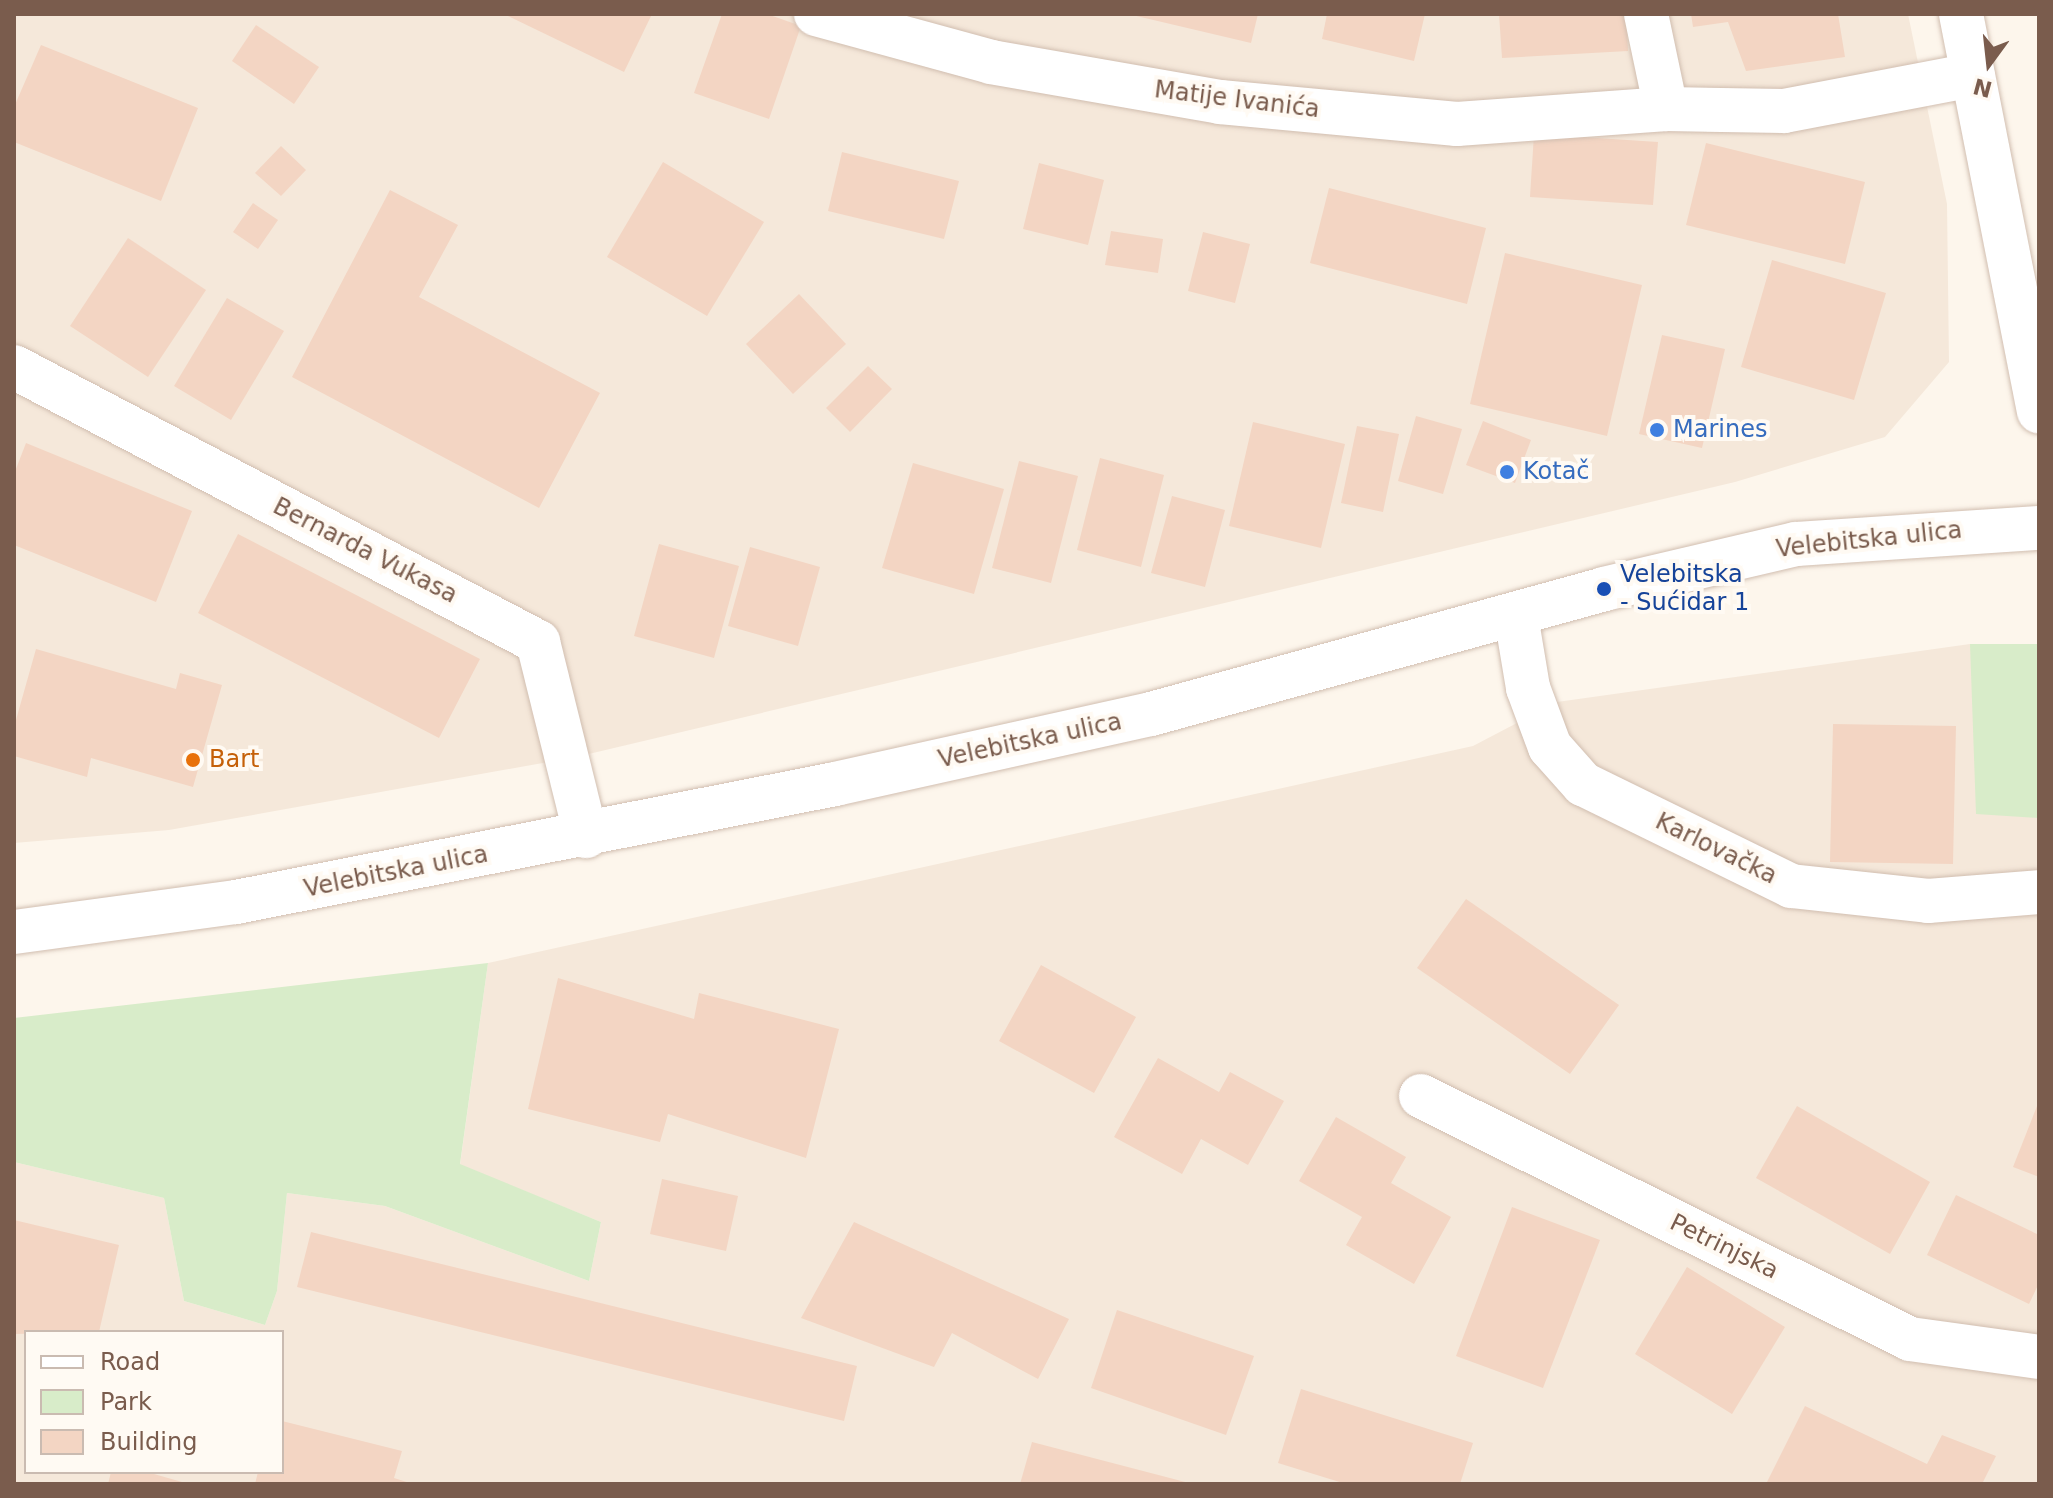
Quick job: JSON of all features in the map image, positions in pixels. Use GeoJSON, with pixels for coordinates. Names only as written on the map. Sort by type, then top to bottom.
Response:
{"type":"FeatureCollection","features":[{"type":"Feature","properties":{"kind":"street","name":"Matije Ivanića"},"geometry":{"type":"LineString","coordinates":[[816,14],[991,62],[1220,102],[1457,124],[1666,109],[1784,111],[1973,75]]}},
{"type":"Feature","properties":{"kind":"street"},"geometry":{"type":"LineString","coordinates":[[1646,14],[1666,109]]}},
{"type":"Feature","properties":{"kind":"street"},"geometry":{"type":"LineString","coordinates":[[1961,14],[2039,411]]}},
{"type":"Feature","properties":{"kind":"street","name":"Bernarda Vukasa"},"geometry":{"type":"LineString","coordinates":[[14,367],[538,642],[586,836]]}},
{"type":"Feature","properties":{"kind":"street","name":"Velebitska ulica"},"geometry":{"type":"LineString","coordinates":[[14,932],[236,902],[586,836],[1151,714],[1796,544],[2039,528]]}},
{"type":"Feature","properties":{"kind":"street","name":"Karlovačka"},"geometry":{"type":"LineString","coordinates":[[1516,616],[1528,688],[1550,747],[1583,784],[1791,886],[1928,901],[2039,892]]}},
{"type":"Feature","properties":{"kind":"street","name":"Petrinjska"},"geometry":{"type":"LineString","coordinates":[[1421,1096],[1910,1339],[2039,1357]]}},
{"type":"Feature","properties":{"kind":"shaded area"},"geometry":{"type":"Polygon","coordinates":[[[14,14],[1908,14],[1947,204],[1949,362],[1885,437],[1735,482],[576,757],[169,830],[14,843],[14,14]]]}},
{"type":"Feature","properties":{"kind":"shaded area"},"geometry":{"type":"Polygon","coordinates":[[[1970,644],[2039,644],[2039,1484],[14,1484],[14,1162],[164,1198],[184,1301],[265,1325],[277,1291],[287,1193],[385,1206],[589,1281],[601,1222],[460,1165],[488,963],[1473,746],[1557,702],[1970,644]]]}},
{"type":"Feature","properties":{"kind":"green space"},"geometry":{"type":"Polygon","coordinates":[[[1970,644],[2039,644],[2039,818],[1976,814],[1970,644]]]}},
{"type":"Feature","properties":{"kind":"green space"},"geometry":{"type":"Polygon","coordinates":[[[488,963],[460,1164],[601,1222],[589,1281],[385,1206],[287,1193],[277,1291],[265,1325],[184,1301],[164,1198],[14,1162],[14,1018],[488,963]]]}},
{"type":"Feature","properties":{"kind":"building"},"geometry":{"type":"Polygon","coordinates":[[[504,14],[652,14],[624,72],[504,14]]]}},
{"type":"Feature","properties":{"kind":"building"},"geometry":{"type":"Polygon","coordinates":[[[722,14],[767,14],[801,26],[769,119],[694,93],[722,14]]]}},
{"type":"Feature","properties":{"kind":"building"},"geometry":{"type":"Polygon","coordinates":[[[1128,14],[1258,14],[1251,43],[1128,14]]]}},
{"type":"Feature","properties":{"kind":"building"},"geometry":{"type":"Polygon","coordinates":[[[1327,14],[1425,14],[1414,61],[1322,39],[1327,14]]]}},
{"type":"Feature","properties":{"kind":"building"},"geometry":{"type":"Polygon","coordinates":[[[1499,14],[1626,14],[1628,51],[1502,58],[1499,14]]]}},
{"type":"Feature","properties":{"kind":"building"},"geometry":{"type":"Polygon","coordinates":[[[1691,14],[1838,14],[1845,57],[1746,71],[1728,22],[1693,27],[1691,14]]]}},
{"type":"Feature","properties":{"kind":"building"},"geometry":{"type":"Polygon","coordinates":[[[256,25],[319,67],[294,104],[232,61],[256,25]]]}},
{"type":"Feature","properties":{"kind":"building"},"geometry":{"type":"Polygon","coordinates":[[[41,45],[198,108],[161,201],[14,142],[14,107],[41,45]]]}},
{"type":"Feature","properties":{"kind":"building"},"geometry":{"type":"Polygon","coordinates":[[[1534,134],[1658,142],[1653,205],[1530,197],[1534,134]]]}},
{"type":"Feature","properties":{"kind":"building"},"geometry":{"type":"Polygon","coordinates":[[[1706,143],[1865,182],[1845,264],[1686,225],[1706,143]]]}},
{"type":"Feature","properties":{"kind":"building"},"geometry":{"type":"Polygon","coordinates":[[[281,146],[306,170],[281,196],[255,173],[281,146]]]}},
{"type":"Feature","properties":{"kind":"building"},"geometry":{"type":"Polygon","coordinates":[[[842,152],[959,181],[944,239],[828,211],[842,152]]]}},
{"type":"Feature","properties":{"kind":"building"},"geometry":{"type":"Polygon","coordinates":[[[663,162],[764,222],[707,316],[607,257],[663,162]]]}},
{"type":"Feature","properties":{"kind":"building"},"geometry":{"type":"Polygon","coordinates":[[[1039,163],[1104,180],[1088,245],[1023,229],[1039,163]]]}},
{"type":"Feature","properties":{"kind":"building"},"geometry":{"type":"Polygon","coordinates":[[[1329,188],[1486,228],[1467,304],[1310,263],[1329,188]]]}},
{"type":"Feature","properties":{"kind":"building"},"geometry":{"type":"Polygon","coordinates":[[[390,190],[458,225],[419,297],[600,393],[539,508],[292,377],[390,190]]]}},
{"type":"Feature","properties":{"kind":"building"},"geometry":{"type":"Polygon","coordinates":[[[253,203],[278,220],[258,249],[233,232],[253,203]]]}},
{"type":"Feature","properties":{"kind":"building"},"geometry":{"type":"Polygon","coordinates":[[[1111,231],[1163,239],[1158,273],[1105,265],[1111,231]]]}},
{"type":"Feature","properties":{"kind":"building"},"geometry":{"type":"Polygon","coordinates":[[[1203,232],[1250,244],[1235,303],[1188,291],[1203,232]]]}},
{"type":"Feature","properties":{"kind":"building"},"geometry":{"type":"Polygon","coordinates":[[[128,238],[206,290],[148,377],[70,326],[128,238]]]}},
{"type":"Feature","properties":{"kind":"building"},"geometry":{"type":"Polygon","coordinates":[[[1505,253],[1642,285],[1607,436],[1470,404],[1505,253]]]}},
{"type":"Feature","properties":{"kind":"building"},"geometry":{"type":"Polygon","coordinates":[[[1772,260],[1886,293],[1854,400],[1741,367],[1772,260]]]}},
{"type":"Feature","properties":{"kind":"building"},"geometry":{"type":"Polygon","coordinates":[[[799,294],[846,344],[793,394],[746,344],[799,294]]]}},
{"type":"Feature","properties":{"kind":"building"},"geometry":{"type":"Polygon","coordinates":[[[227,298],[284,331],[231,420],[174,386],[227,298]]]}},
{"type":"Feature","properties":{"kind":"building"},"geometry":{"type":"Polygon","coordinates":[[[1662,335],[1725,349],[1702,448],[1639,434],[1662,335]]]}},
{"type":"Feature","properties":{"kind":"building"},"geometry":{"type":"Polygon","coordinates":[[[868,366],[892,389],[850,432],[826,408],[868,366]]]}},
{"type":"Feature","properties":{"kind":"building"},"geometry":{"type":"Polygon","coordinates":[[[1416,416],[1462,429],[1443,494],[1398,481],[1416,416]]]}},
{"type":"Feature","properties":{"kind":"building"},"geometry":{"type":"Polygon","coordinates":[[[1483,421],[1531,440],[1515,483],[1466,465],[1483,421]]]}},
{"type":"Feature","properties":{"kind":"building"},"geometry":{"type":"Polygon","coordinates":[[[1253,422],[1345,444],[1321,548],[1229,526],[1253,422]]]}},
{"type":"Feature","properties":{"kind":"building"},"geometry":{"type":"Polygon","coordinates":[[[1357,426],[1399,434],[1383,512],[1341,503],[1357,426]]]}},
{"type":"Feature","properties":{"kind":"building"},"geometry":{"type":"Polygon","coordinates":[[[26,443],[192,511],[156,602],[14,545],[14,474],[26,443]]]}},
{"type":"Feature","properties":{"kind":"building"},"geometry":{"type":"Polygon","coordinates":[[[1100,458],[1164,475],[1141,567],[1077,550],[1100,458]]]}},
{"type":"Feature","properties":{"kind":"building"},"geometry":{"type":"Polygon","coordinates":[[[1019,461],[1078,476],[1051,583],[992,568],[1019,461]]]}},
{"type":"Feature","properties":{"kind":"building"},"geometry":{"type":"Polygon","coordinates":[[[913,463],[1004,489],[974,594],[882,568],[913,463]]]}},
{"type":"Feature","properties":{"kind":"building"},"geometry":{"type":"Polygon","coordinates":[[[1172,496],[1225,510],[1205,587],[1151,573],[1172,496]]]}},
{"type":"Feature","properties":{"kind":"building"},"geometry":{"type":"Polygon","coordinates":[[[238,534],[480,659],[439,738],[198,613],[238,534]]]}},
{"type":"Feature","properties":{"kind":"building"},"geometry":{"type":"Polygon","coordinates":[[[659,544],[739,566],[714,658],[634,636],[659,544]]]}},
{"type":"Feature","properties":{"kind":"building"},"geometry":{"type":"Polygon","coordinates":[[[750,547],[820,567],[798,646],[728,626],[750,547]]]}},
{"type":"Feature","properties":{"kind":"building"},"geometry":{"type":"Polygon","coordinates":[[[36,649],[176,689],[180,673],[222,685],[193,787],[91,758],[87,777],[14,756],[14,727],[36,649]]]}},
{"type":"Feature","properties":{"kind":"building"},"geometry":{"type":"Polygon","coordinates":[[[1833,724],[1956,726],[1953,864],[1830,862],[1833,724]]]}},
{"type":"Feature","properties":{"kind":"building"},"geometry":{"type":"Polygon","coordinates":[[[1466,899],[1619,1005],[1570,1074],[1417,968],[1466,899]]]}},
{"type":"Feature","properties":{"kind":"building"},"geometry":{"type":"Polygon","coordinates":[[[1041,965],[1136,1017],[1094,1093],[999,1041],[1041,965]]]}},
{"type":"Feature","properties":{"kind":"building"},"geometry":{"type":"Polygon","coordinates":[[[558,978],[694,1019],[699,993],[839,1029],[806,1158],[668,1114],[660,1142],[528,1109],[558,978]]]}},
{"type":"Feature","properties":{"kind":"building"},"geometry":{"type":"Polygon","coordinates":[[[1158,1058],[1219,1092],[1230,1072],[1284,1101],[1248,1165],[1201,1139],[1182,1174],[1114,1137],[1158,1058]]]}},
{"type":"Feature","properties":{"kind":"building"},"geometry":{"type":"Polygon","coordinates":[[[2039,1101],[2039,1177],[2013,1167],[2039,1101]]]}},
{"type":"Feature","properties":{"kind":"building"},"geometry":{"type":"Polygon","coordinates":[[[1797,1106],[1930,1182],[1890,1254],[1756,1178],[1797,1106]]]}},
{"type":"Feature","properties":{"kind":"building"},"geometry":{"type":"Polygon","coordinates":[[[1336,1117],[1406,1157],[1391,1183],[1451,1217],[1414,1284],[1346,1245],[1362,1217],[1299,1181],[1336,1117]]]}},
{"type":"Feature","properties":{"kind":"building"},"geometry":{"type":"Polygon","coordinates":[[[662,1179],[738,1196],[726,1251],[650,1234],[662,1179]]]}},
{"type":"Feature","properties":{"kind":"building"},"geometry":{"type":"Polygon","coordinates":[[[1956,1195],[2039,1235],[2039,1283],[2029,1304],[1927,1255],[1956,1195]]]}},
{"type":"Feature","properties":{"kind":"building"},"geometry":{"type":"Polygon","coordinates":[[[1512,1207],[1600,1240],[1543,1388],[1456,1356],[1512,1207]]]}},
{"type":"Feature","properties":{"kind":"building"},"geometry":{"type":"Polygon","coordinates":[[[14,1220],[119,1245],[99,1330],[24,1330],[24,1334],[14,1334],[14,1220]]]}},
{"type":"Feature","properties":{"kind":"building"},"geometry":{"type":"Polygon","coordinates":[[[854,1222],[1069,1319],[1038,1379],[952,1333],[934,1367],[801,1318],[854,1222]]]}},
{"type":"Feature","properties":{"kind":"building"},"geometry":{"type":"Polygon","coordinates":[[[311,1232],[857,1366],[844,1421],[297,1287],[311,1232]]]}},
{"type":"Feature","properties":{"kind":"building"},"geometry":{"type":"Polygon","coordinates":[[[1687,1267],[1785,1327],[1732,1414],[1635,1354],[1687,1267]]]}},
{"type":"Feature","properties":{"kind":"building"},"geometry":{"type":"Polygon","coordinates":[[[1117,1310],[1254,1356],[1226,1435],[1091,1388],[1117,1310]]]}},
{"type":"Feature","properties":{"kind":"building"},"geometry":{"type":"Polygon","coordinates":[[[1301,1389],[1473,1443],[1460,1484],[1346,1484],[1278,1463],[1301,1389]]]}},
{"type":"Feature","properties":{"kind":"building"},"geometry":{"type":"Polygon","coordinates":[[[1805,1406],[1927,1464],[1942,1435],[1996,1456],[1982,1484],[1766,1484],[1805,1406]]]}},
{"type":"Feature","properties":{"kind":"building"},"geometry":{"type":"Polygon","coordinates":[[[284,1422],[402,1451],[394,1478],[413,1484],[255,1484],[258,1474],[284,1474],[284,1422]]]}},
{"type":"Feature","properties":{"kind":"building"},"geometry":{"type":"Polygon","coordinates":[[[1032,1442],[1189,1483],[1189,1484],[1020,1484],[1032,1442]]]}},
{"type":"Feature","properties":{"kind":"building"},"geometry":{"type":"Polygon","coordinates":[[[110,1474],[154,1474],[189,1484],[108,1484],[110,1474]]]}},
{"type":"Feature","properties":{"kind":"place","name":"Marines"},"geometry":{"type":"Point","coordinates":[1657,430]}},
{"type":"Feature","properties":{"kind":"place","name":"Kotač"},"geometry":{"type":"Point","coordinates":[1507,472]}},
{"type":"Feature","properties":{"kind":"place","name":"Velebitska - Sućidar 1"},"geometry":{"type":"Point","coordinates":[1604,589]}},
{"type":"Feature","properties":{"kind":"place","name":"Bart"},"geometry":{"type":"Point","coordinates":[193,760]}}]}
